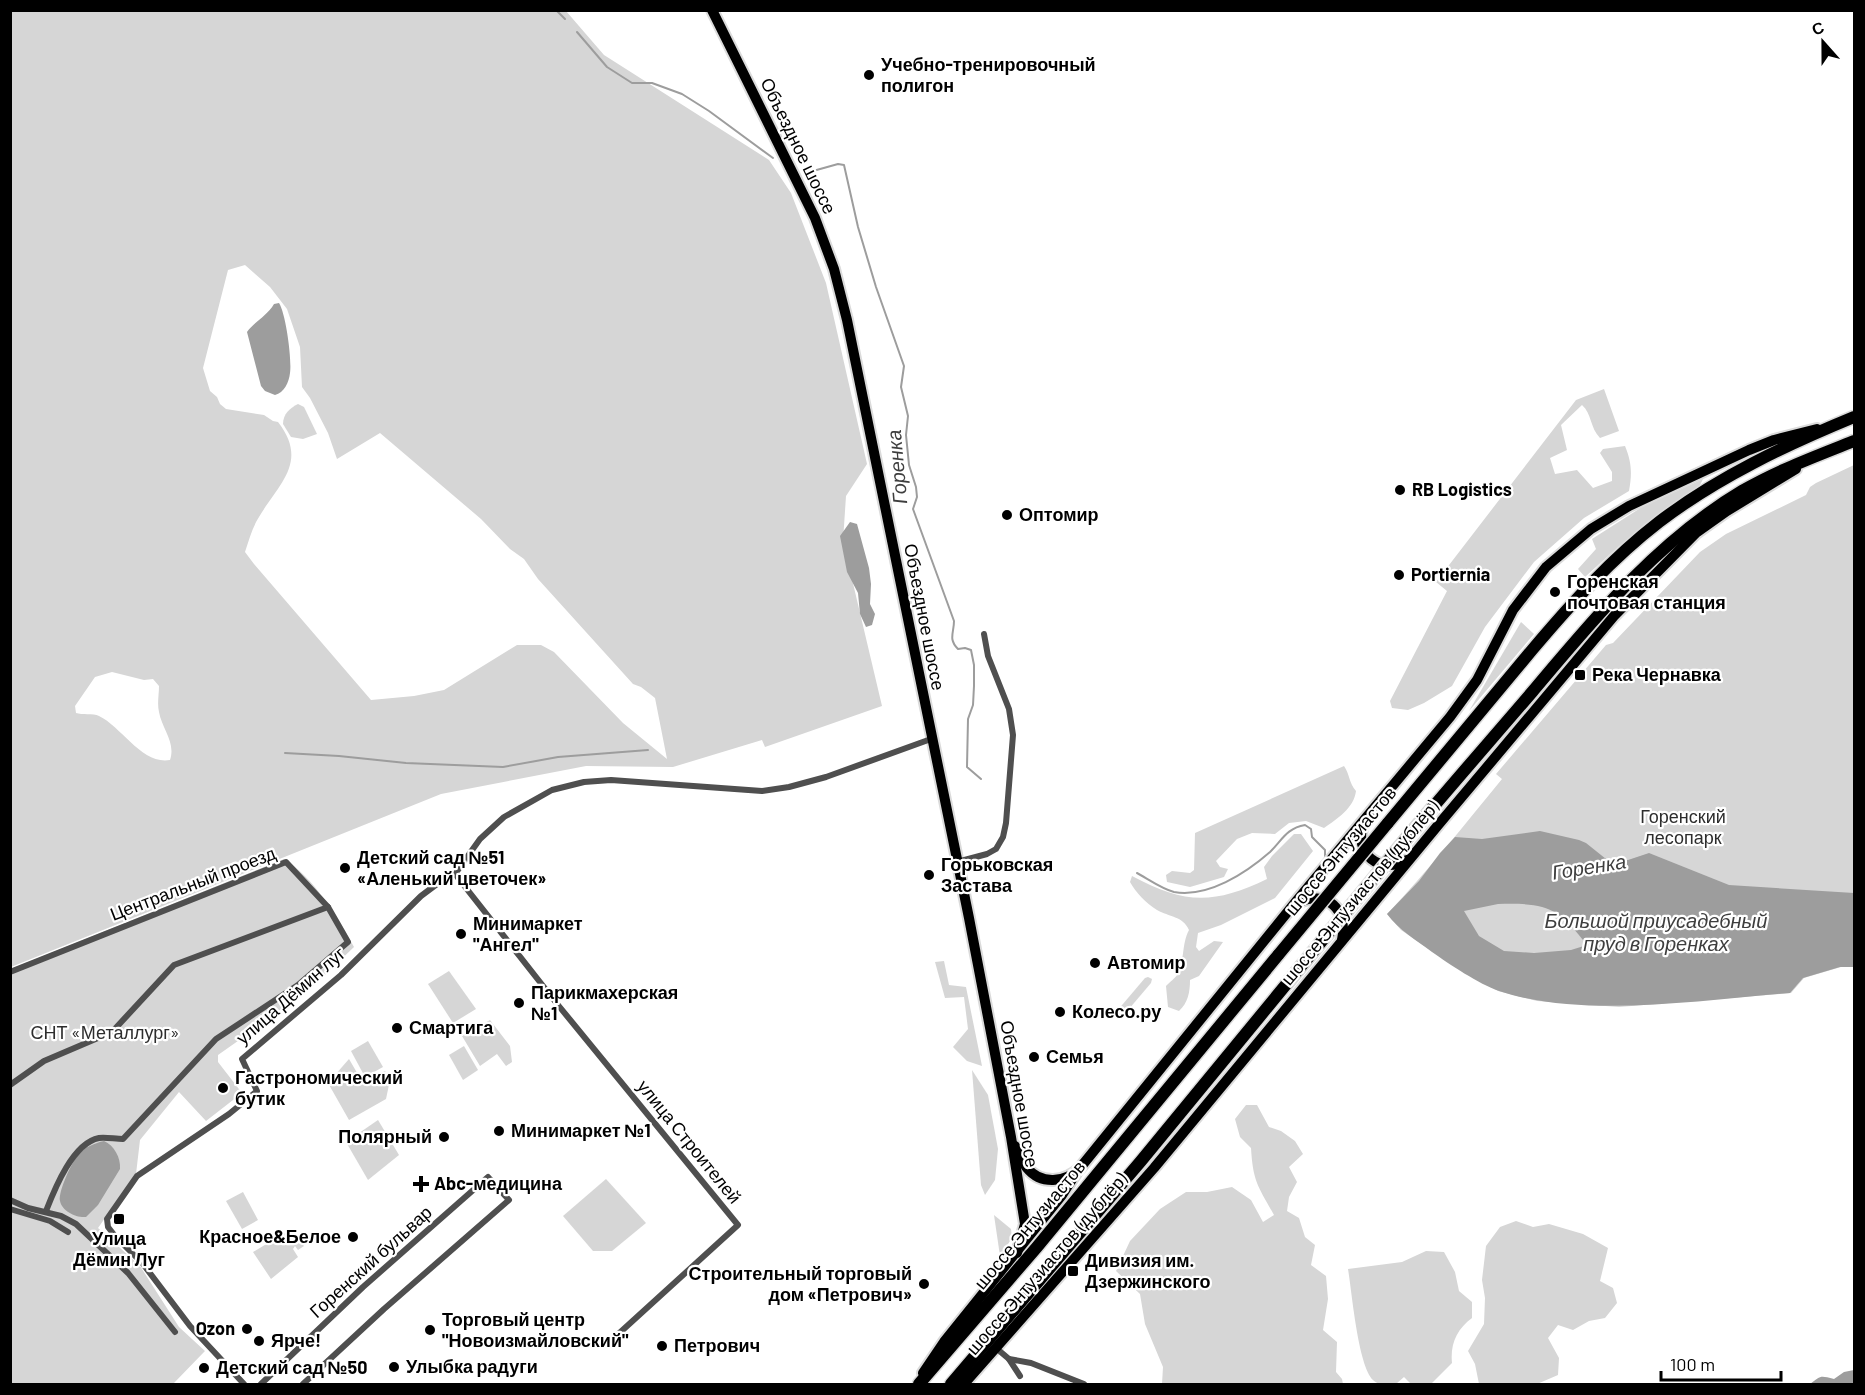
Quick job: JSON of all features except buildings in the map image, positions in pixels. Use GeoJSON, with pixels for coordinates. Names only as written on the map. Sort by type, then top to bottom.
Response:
{"type":"FeatureCollection","features":[{"type":"Feature","properties":{"kind":"highway","name":"шоссе Энтузиастов"},"geometry":{"type":"LineString","coordinates":[[917,1384],[1037,1247],[1561,616],[1626,549],[1670,514],[1721,481],[1783,449],[1854,417]]}},
{"type":"Feature","properties":{"kind":"highway"},"geometry":{"type":"LineString","coordinates":[[951,1384],[1141,1161],[1406,839],[1631,578],[1684,531],[1719,506],[1766,478],[1854,441]]}},
{"type":"Feature","properties":{"kind":"main road","name":"Объездное шоссе"},"geometry":{"type":"LineString","coordinates":[[712,10],[815,218],[834,269],[850,331],[1011,1137],[1025,1224],[1017,1253]]}},
{"type":"Feature","properties":{"kind":"main road"},"geometry":{"type":"LineString","coordinates":[[1294,904],[1394,786],[1463,699],[1477,680],[1513,610],[1546,567],[1591,529],[1629,506],[1774,440],[1834,426]]}},
{"type":"Feature","properties":{"kind":"main road","name":"шоссе Энтузиастов (дублёр)"},"geometry":{"type":"LineString","coordinates":[[964,1384],[1154,1168],[1614,616],[1696,533],[1814,457]]}},
{"type":"Feature","properties":{"kind":"main road"},"geometry":{"type":"LineString","coordinates":[[1363,820],[1361,842],[1364,851],[1371,859],[1390,866],[1410,859]]}},
{"type":"Feature","properties":{"kind":"main road"},"geometry":{"type":"LineString","coordinates":[[1294,904],[1314,898],[1333,904],[1343,921],[1342,940]]}},
{"type":"Feature","properties":{"kind":"main road","name":"шоссе Энтузиастов (дублёр)"},"geometry":{"type":"LineString","coordinates":[[917,1384],[944,1342],[1017,1253],[1080,1168],[1294,904]]}},
{"type":"Feature","properties":{"kind":"main road"},"geometry":{"type":"LineString","coordinates":[[1011,1137],[1025,1165],[1040,1177],[1052,1180],[1064,1179],[1080,1168]]}},
{"type":"Feature","properties":{"kind":"street"},"geometry":{"type":"LineString","coordinates":[[957,862],[987,854],[996,849],[1003,837],[1006,823],[1013,735],[1009,709],[988,656],[984,634]]}},
{"type":"Feature","properties":{"kind":"street"},"geometry":{"type":"LineString","coordinates":[[455,874],[480,839],[504,817],[552,790],[584,782],[611,780],[762,791],[789,787],[826,777],[931,739]]}},
{"type":"Feature","properties":{"kind":"street","name":"Центральный проезд"},"geometry":{"type":"LineString","coordinates":[[10,972],[286,862],[328,906]]}},
{"type":"Feature","properties":{"kind":"street","name":"улица Строителей"},"geometry":{"type":"LineString","coordinates":[[455,874],[558,1005],[738,1225],[615,1337]]}},
{"type":"Feature","properties":{"kind":"street","name":"улица Дёмин луг"},"geometry":{"type":"LineString","coordinates":[[244,1384],[175,1308],[143,1264],[108,1227],[107,1219],[137,1176],[230,1114],[257,1092],[242,1059],[340,975],[421,896],[445,878],[455,874]]}},
{"type":"Feature","properties":{"kind":"street"},"geometry":{"type":"LineString","coordinates":[[10,1084],[44,1061],[112,1032],[174,964],[328,906],[348,942],[298,985],[216,1039],[123,1139],[100,1138],[84,1144],[67,1168],[46,1211]]}},
{"type":"Feature","properties":{"kind":"street","name":"Горенский бульвар"},"geometry":{"type":"LineString","coordinates":[[261,1384],[363,1287],[488,1177],[509,1200],[485,1218],[303,1384]]}},
{"type":"Feature","properties":{"kind":"street"},"geometry":{"type":"LineString","coordinates":[[10,1200],[28,1208],[46,1211],[76,1224],[128,1273],[175,1332]]}},
{"type":"Feature","properties":{"kind":"street"},"geometry":{"type":"LineString","coordinates":[[10,1209],[50,1221],[68,1232]]}},
{"type":"Feature","properties":{"kind":"street"},"geometry":{"type":"LineString","coordinates":[[996,1348],[1009,1359],[1020,1376]]}},
{"type":"Feature","properties":{"kind":"street"},"geometry":{"type":"LineString","coordinates":[[1009,1359],[1031,1363],[1084,1384]]}},
{"type":"Feature","properties":{"kind":"green space"},"geometry":{"type":"Polygon","coordinates":[[[11,11],[566,11],[604,55],[769,160],[791,193],[826,283],[867,464],[846,496],[843,541],[882,706],[765,747],[762,740],[673,767],[586,766],[441,794],[11,967],[11,11]],[[245,265],[228,270],[203,368],[210,391],[217,397],[220,404],[226,409],[264,415],[278,422],[287,436],[291,449],[288,472],[257,521],[245,552],[254,564],[371,700],[414,696],[444,690],[517,645],[541,645],[554,652],[623,723],[667,759],[655,698],[633,684],[538,579],[524,559],[510,549],[481,519],[380,433],[337,459],[328,433],[302,387],[300,347],[287,309],[270,287],[245,265]],[[112,672],[95,677],[75,706],[76,713],[99,716],[150,757],[170,760],[170,741],[158,709],[159,686],[153,679],[144,680],[112,672]]]}},
{"type":"Feature","properties":{"kind":"green space"},"geometry":{"type":"Polygon","coordinates":[[[1604,389],[1619,431],[1600,438],[1582,405],[1561,425],[1567,450],[1550,458],[1555,474],[1577,470],[1593,488],[1612,481],[1612,472],[1600,453],[1603,449],[1625,446],[1631,468],[1629,491],[1584,518],[1534,562],[1485,627],[1452,686],[1408,710],[1392,708],[1390,701],[1447,591],[1436,582],[1576,400],[1604,389]]]}},
{"type":"Feature","properties":{"kind":"green space"},"geometry":{"type":"Polygon","coordinates":[[[298,404],[304,407],[317,434],[303,439],[291,437],[283,420],[292,407],[298,404]]]}},
{"type":"Feature","properties":{"kind":"green space","name":"Горенский лесопарк"},"geometry":{"type":"Polygon","coordinates":[[[1854,465],[1854,967],[1841,967],[1804,978],[1791,993],[1619,1007],[1537,1001],[1498,991],[1445,960],[1401,930],[1387,914],[1432,864],[1502,779],[1496,774],[1606,645],[1613,643],[1700,552],[1726,534],[1806,495],[1810,487],[1816,483],[1854,465]]]}},
{"type":"Feature","properties":{"kind":"green space"},"geometry":{"type":"Polygon","coordinates":[[[1703,479],[1700,485],[1618,547],[1585,577],[1578,569],[1596,549],[1592,539],[1642,507],[1703,479]]]}},
{"type":"Feature","properties":{"kind":"green space"},"geometry":{"type":"Polygon","coordinates":[[[1521,622],[1534,634],[1469,711],[1521,622]]]}},
{"type":"Feature","properties":{"kind":"green space"},"geometry":{"type":"Polygon","coordinates":[[[1344,766],[1356,791],[1355,797],[1344,813],[1324,828],[1306,821],[1289,823],[1275,834],[1252,833],[1237,839],[1216,861],[1220,867],[1228,869],[1224,877],[1190,887],[1167,882],[1166,875],[1172,871],[1190,873],[1194,870],[1195,833],[1344,766]]]}},
{"type":"Feature","properties":{"kind":"green space"},"geometry":{"type":"Polygon","coordinates":[[[1294,834],[1301,834],[1313,851],[1275,898],[1221,925],[1198,933],[1196,947],[1199,951],[1214,941],[1223,942],[1199,976],[1190,980],[1188,997],[1182,1008],[1179,1011],[1168,1007],[1166,986],[1179,970],[1189,930],[1179,919],[1157,910],[1145,901],[1130,882],[1132,876],[1167,892],[1183,896],[1199,898],[1230,893],[1267,879],[1264,867],[1294,834]]]}},
{"type":"Feature","properties":{"kind":"green space","name":"СНТ «Металлург»"},"geometry":{"type":"Polygon","coordinates":[[[284,859],[315,887],[333,911],[354,947],[306,993],[218,1055],[218,1062],[242,1093],[206,1121],[179,1092],[140,1140],[136,1174],[98,1228],[140,1266],[179,1327],[205,1351],[173,1384],[11,1384],[11,969],[284,859]]]}},
{"type":"Feature","properties":{"kind":"green space"},"geometry":{"type":"Polygon","coordinates":[[[944,961],[949,985],[966,987],[982,1066],[967,1061],[953,1047],[968,1029],[964,997],[945,998],[935,962],[944,961]]]}},
{"type":"Feature","properties":{"kind":"green space"},"geometry":{"type":"Polygon","coordinates":[[[449,971],[476,1009],[453,1023],[428,984],[449,971]]]}},
{"type":"Feature","properties":{"kind":"green space"},"geometry":{"type":"Polygon","coordinates":[[[1148,977],[1152,979],[1151,983],[1123,1016],[1118,1017],[1117,1011],[1148,977]]]}},
{"type":"Feature","properties":{"kind":"green space"},"geometry":{"type":"Polygon","coordinates":[[[490,1020],[510,1046],[512,1062],[506,1066],[497,1054],[480,1066],[462,1036],[490,1020]]]}},
{"type":"Feature","properties":{"kind":"green space"},"geometry":{"type":"Polygon","coordinates":[[[368,1041],[383,1067],[365,1077],[351,1051],[368,1041]]]}},
{"type":"Feature","properties":{"kind":"green space"},"geometry":{"type":"Polygon","coordinates":[[[464,1046],[478,1070],[463,1080],[449,1055],[464,1046]]]}},
{"type":"Feature","properties":{"kind":"green space"},"geometry":{"type":"Polygon","coordinates":[[[349,1059],[363,1083],[385,1071],[390,1080],[386,1099],[349,1120],[328,1083],[349,1059]]]}},
{"type":"Feature","properties":{"kind":"green space"},"geometry":{"type":"Polygon","coordinates":[[[972,1070],[988,1095],[998,1149],[995,1180],[985,1195],[981,1185],[972,1070]]]}},
{"type":"Feature","properties":{"kind":"green space"},"geometry":{"type":"Polygon","coordinates":[[[1246,1105],[1257,1105],[1269,1127],[1281,1131],[1295,1141],[1303,1154],[1289,1167],[1297,1182],[1289,1197],[1287,1211],[1299,1218],[1305,1237],[1315,1245],[1311,1265],[1326,1276],[1328,1299],[1323,1330],[1337,1342],[1336,1372],[1343,1384],[1162,1384],[1163,1367],[1145,1324],[1140,1294],[1116,1271],[1130,1241],[1160,1209],[1186,1192],[1207,1192],[1232,1187],[1251,1200],[1263,1222],[1274,1215],[1257,1183],[1251,1148],[1240,1137],[1235,1119],[1246,1105]]]}},
{"type":"Feature","properties":{"kind":"green space"},"geometry":{"type":"Polygon","coordinates":[[[378,1120],[399,1155],[368,1180],[346,1142],[378,1120]]]}},
{"type":"Feature","properties":{"kind":"green space"},"geometry":{"type":"Polygon","coordinates":[[[606,1179],[646,1223],[612,1251],[593,1251],[563,1216],[606,1179]]]}},
{"type":"Feature","properties":{"kind":"green space"},"geometry":{"type":"Polygon","coordinates":[[[243,1192],[258,1220],[242,1229],[226,1201],[243,1192]]]}},
{"type":"Feature","properties":{"kind":"green space"},"geometry":{"type":"Polygon","coordinates":[[[994,1215],[1011,1229],[1012,1238],[1000,1256],[994,1215]]]}},
{"type":"Feature","properties":{"kind":"green space"},"geometry":{"type":"Polygon","coordinates":[[[1516,1221],[1533,1227],[1549,1224],[1583,1234],[1608,1248],[1600,1281],[1613,1288],[1617,1303],[1605,1318],[1589,1321],[1573,1330],[1558,1325],[1548,1338],[1559,1358],[1558,1375],[1537,1384],[1479,1384],[1475,1364],[1468,1351],[1484,1324],[1485,1298],[1482,1280],[1486,1246],[1500,1227],[1516,1221]]]}},
{"type":"Feature","properties":{"kind":"green space"},"geometry":{"type":"Polygon","coordinates":[[[293,1228],[304,1246],[298,1250],[295,1246],[293,1249],[298,1257],[271,1279],[253,1252],[293,1228]]]}},
{"type":"Feature","properties":{"kind":"green space"},"geometry":{"type":"Polygon","coordinates":[[[1426,1251],[1444,1252],[1455,1272],[1459,1291],[1472,1302],[1472,1318],[1462,1327],[1456,1338],[1452,1350],[1452,1363],[1431,1384],[1411,1384],[1404,1377],[1396,1384],[1378,1383],[1373,1380],[1363,1360],[1348,1269],[1402,1262],[1426,1251]]]}},
{"type":"Feature","properties":{"kind":"water"},"geometry":{"type":"Polygon","coordinates":[[[279,303],[286,327],[290,367],[286,387],[275,395],[265,391],[261,386],[247,332],[274,304],[279,303]]]}},
{"type":"Feature","properties":{"kind":"water"},"geometry":{"type":"Polygon","coordinates":[[[850,522],[857,524],[869,568],[870,604],[875,614],[872,625],[866,627],[860,614],[858,593],[847,572],[840,536],[850,522]]]}},
{"type":"Feature","properties":{"kind":"water","name":"Большой приусадебный пруд в Горенках"},"geometry":{"type":"Polygon","coordinates":[[[1540,831],[1579,840],[1606,859],[1628,860],[1649,853],[1729,885],[1854,893],[1854,967],[1840,967],[1803,978],[1790,993],[1681,1003],[1605,1006],[1568,1004],[1499,991],[1473,979],[1439,957],[1402,930],[1387,914],[1419,881],[1455,837],[1482,839],[1540,831]],[[1498,904],[1464,911],[1479,936],[1504,951],[1534,953],[1571,950],[1587,945],[1567,922],[1549,909],[1528,904],[1498,904]]]}},
{"type":"Feature","properties":{"kind":"water"},"geometry":{"type":"Polygon","coordinates":[[[104,1141],[116,1152],[120,1169],[98,1205],[86,1217],[74,1215],[66,1211],[60,1201],[66,1177],[81,1152],[104,1141]]]}},
{"type":"Feature","properties":{"kind":"water"},"geometry":{"type":"Polygon","coordinates":[[[1854,1370],[1854,1383],[1810,1384],[1820,1377],[1834,1379],[1844,1372],[1854,1370]]]}},
{"type":"Feature","properties":{"kind":"waterway","name":"Горенка"},"geometry":{"type":"LineString","coordinates":[[556,10],[565,19]]}},
{"type":"Feature","properties":{"kind":"waterway","name":"Горенка"},"geometry":{"type":"LineString","coordinates":[[577,32],[607,67],[632,83],[652,83],[682,94],[773,158]]}},
{"type":"Feature","properties":{"kind":"waterway","name":"Горенка"},"geometry":{"type":"LineString","coordinates":[[813,171],[838,164],[844,165],[858,227],[904,366],[901,387],[908,416],[906,435],[909,465],[917,497],[913,509],[954,621],[953,642],[958,649],[971,650],[974,686],[973,705],[968,719],[967,767],[981,779]]}},
{"type":"Feature","properties":{"kind":"waterway"},"geometry":{"type":"LineString","coordinates":[[285,753],[406,763],[503,767],[558,757],[648,750]]}},
{"type":"Feature","properties":{"kind":"waterway","name":"Горенка"},"geometry":{"type":"LineString","coordinates":[[1137,873],[1174,892],[1187,893],[1213,888],[1250,868],[1270,852],[1289,832],[1305,825],[1311,829],[1312,837],[1325,850],[1325,859]]}},
{"type":"Feature","properties":{"kind":"place","name":"Учебно-тренировочный полигон"},"geometry":{"type":"Point","coordinates":[869,75]}},
{"type":"Feature","properties":{"kind":"place","name":"RB Logistics"},"geometry":{"type":"Point","coordinates":[1400,490]}},
{"type":"Feature","properties":{"kind":"place","name":"Оптомир"},"geometry":{"type":"Point","coordinates":[1007,515]}},
{"type":"Feature","properties":{"kind":"place","name":"Portiernia"},"geometry":{"type":"Point","coordinates":[1399,575]}},
{"type":"Feature","properties":{"kind":"place","name":"Горенская почтовая станция"},"geometry":{"type":"Point","coordinates":[1555,592]}},
{"type":"Feature","properties":{"kind":"place","name":"Река Чернавка"},"geometry":{"type":"Point","coordinates":[1580,675]}},
{"type":"Feature","properties":{"kind":"place","name":"Детский сад №51 «Аленький цветочек»"},"geometry":{"type":"Point","coordinates":[345,868]}},
{"type":"Feature","properties":{"kind":"place","name":"Горьковская Застава"},"geometry":{"type":"Point","coordinates":[929,875]}},
{"type":"Feature","properties":{"kind":"place","name":"Минимаркет \"Ангел\""},"geometry":{"type":"Point","coordinates":[461,934]}},
{"type":"Feature","properties":{"kind":"place","name":"Автомир"},"geometry":{"type":"Point","coordinates":[1095,963]}},
{"type":"Feature","properties":{"kind":"place","name":"Парикмахерская №1"},"geometry":{"type":"Point","coordinates":[519,1003]}},
{"type":"Feature","properties":{"kind":"place","name":"Колесо.ру"},"geometry":{"type":"Point","coordinates":[1060,1012]}},
{"type":"Feature","properties":{"kind":"place","name":"Смартига"},"geometry":{"type":"Point","coordinates":[397,1028]}},
{"type":"Feature","properties":{"kind":"place","name":"Семья"},"geometry":{"type":"Point","coordinates":[1034,1057]}},
{"type":"Feature","properties":{"kind":"place","name":"Гастрономический бутик"},"geometry":{"type":"Point","coordinates":[223,1088]}},
{"type":"Feature","properties":{"kind":"place","name":"Минимаркет №1"},"geometry":{"type":"Point","coordinates":[499,1131]}},
{"type":"Feature","properties":{"kind":"place","name":"Полярный"},"geometry":{"type":"Point","coordinates":[444,1137]}},
{"type":"Feature","properties":{"kind":"place","name":"Abc-медицина"},"geometry":{"type":"Point","coordinates":[421,1184]}},
{"type":"Feature","properties":{"kind":"place","name":"Улица Дёмин Луг"},"geometry":{"type":"Point","coordinates":[119,1219]}},
{"type":"Feature","properties":{"kind":"place","name":"Красное&Белое"},"geometry":{"type":"Point","coordinates":[353,1237]}},
{"type":"Feature","properties":{"kind":"place","name":"Дивизия им. Дзержинского"},"geometry":{"type":"Point","coordinates":[1073,1271]}},
{"type":"Feature","properties":{"kind":"place","name":"Строительный торговый дом «Петрович»"},"geometry":{"type":"Point","coordinates":[924,1284]}},
{"type":"Feature","properties":{"kind":"place","name":"Ozon"},"geometry":{"type":"Point","coordinates":[247,1329]}},
{"type":"Feature","properties":{"kind":"place","name":"Торговый центр \"Новоизмайловский\""},"geometry":{"type":"Point","coordinates":[430,1330]}},
{"type":"Feature","properties":{"kind":"place","name":"Ярче!"},"geometry":{"type":"Point","coordinates":[259,1341]}},
{"type":"Feature","properties":{"kind":"place","name":"Петрович"},"geometry":{"type":"Point","coordinates":[662,1346]}},
{"type":"Feature","properties":{"kind":"place","name":"Улыбка радуги"},"geometry":{"type":"Point","coordinates":[394,1367]}},
{"type":"Feature","properties":{"kind":"place","name":"Детский сад №50"},"geometry":{"type":"Point","coordinates":[204,1368]}}]}
